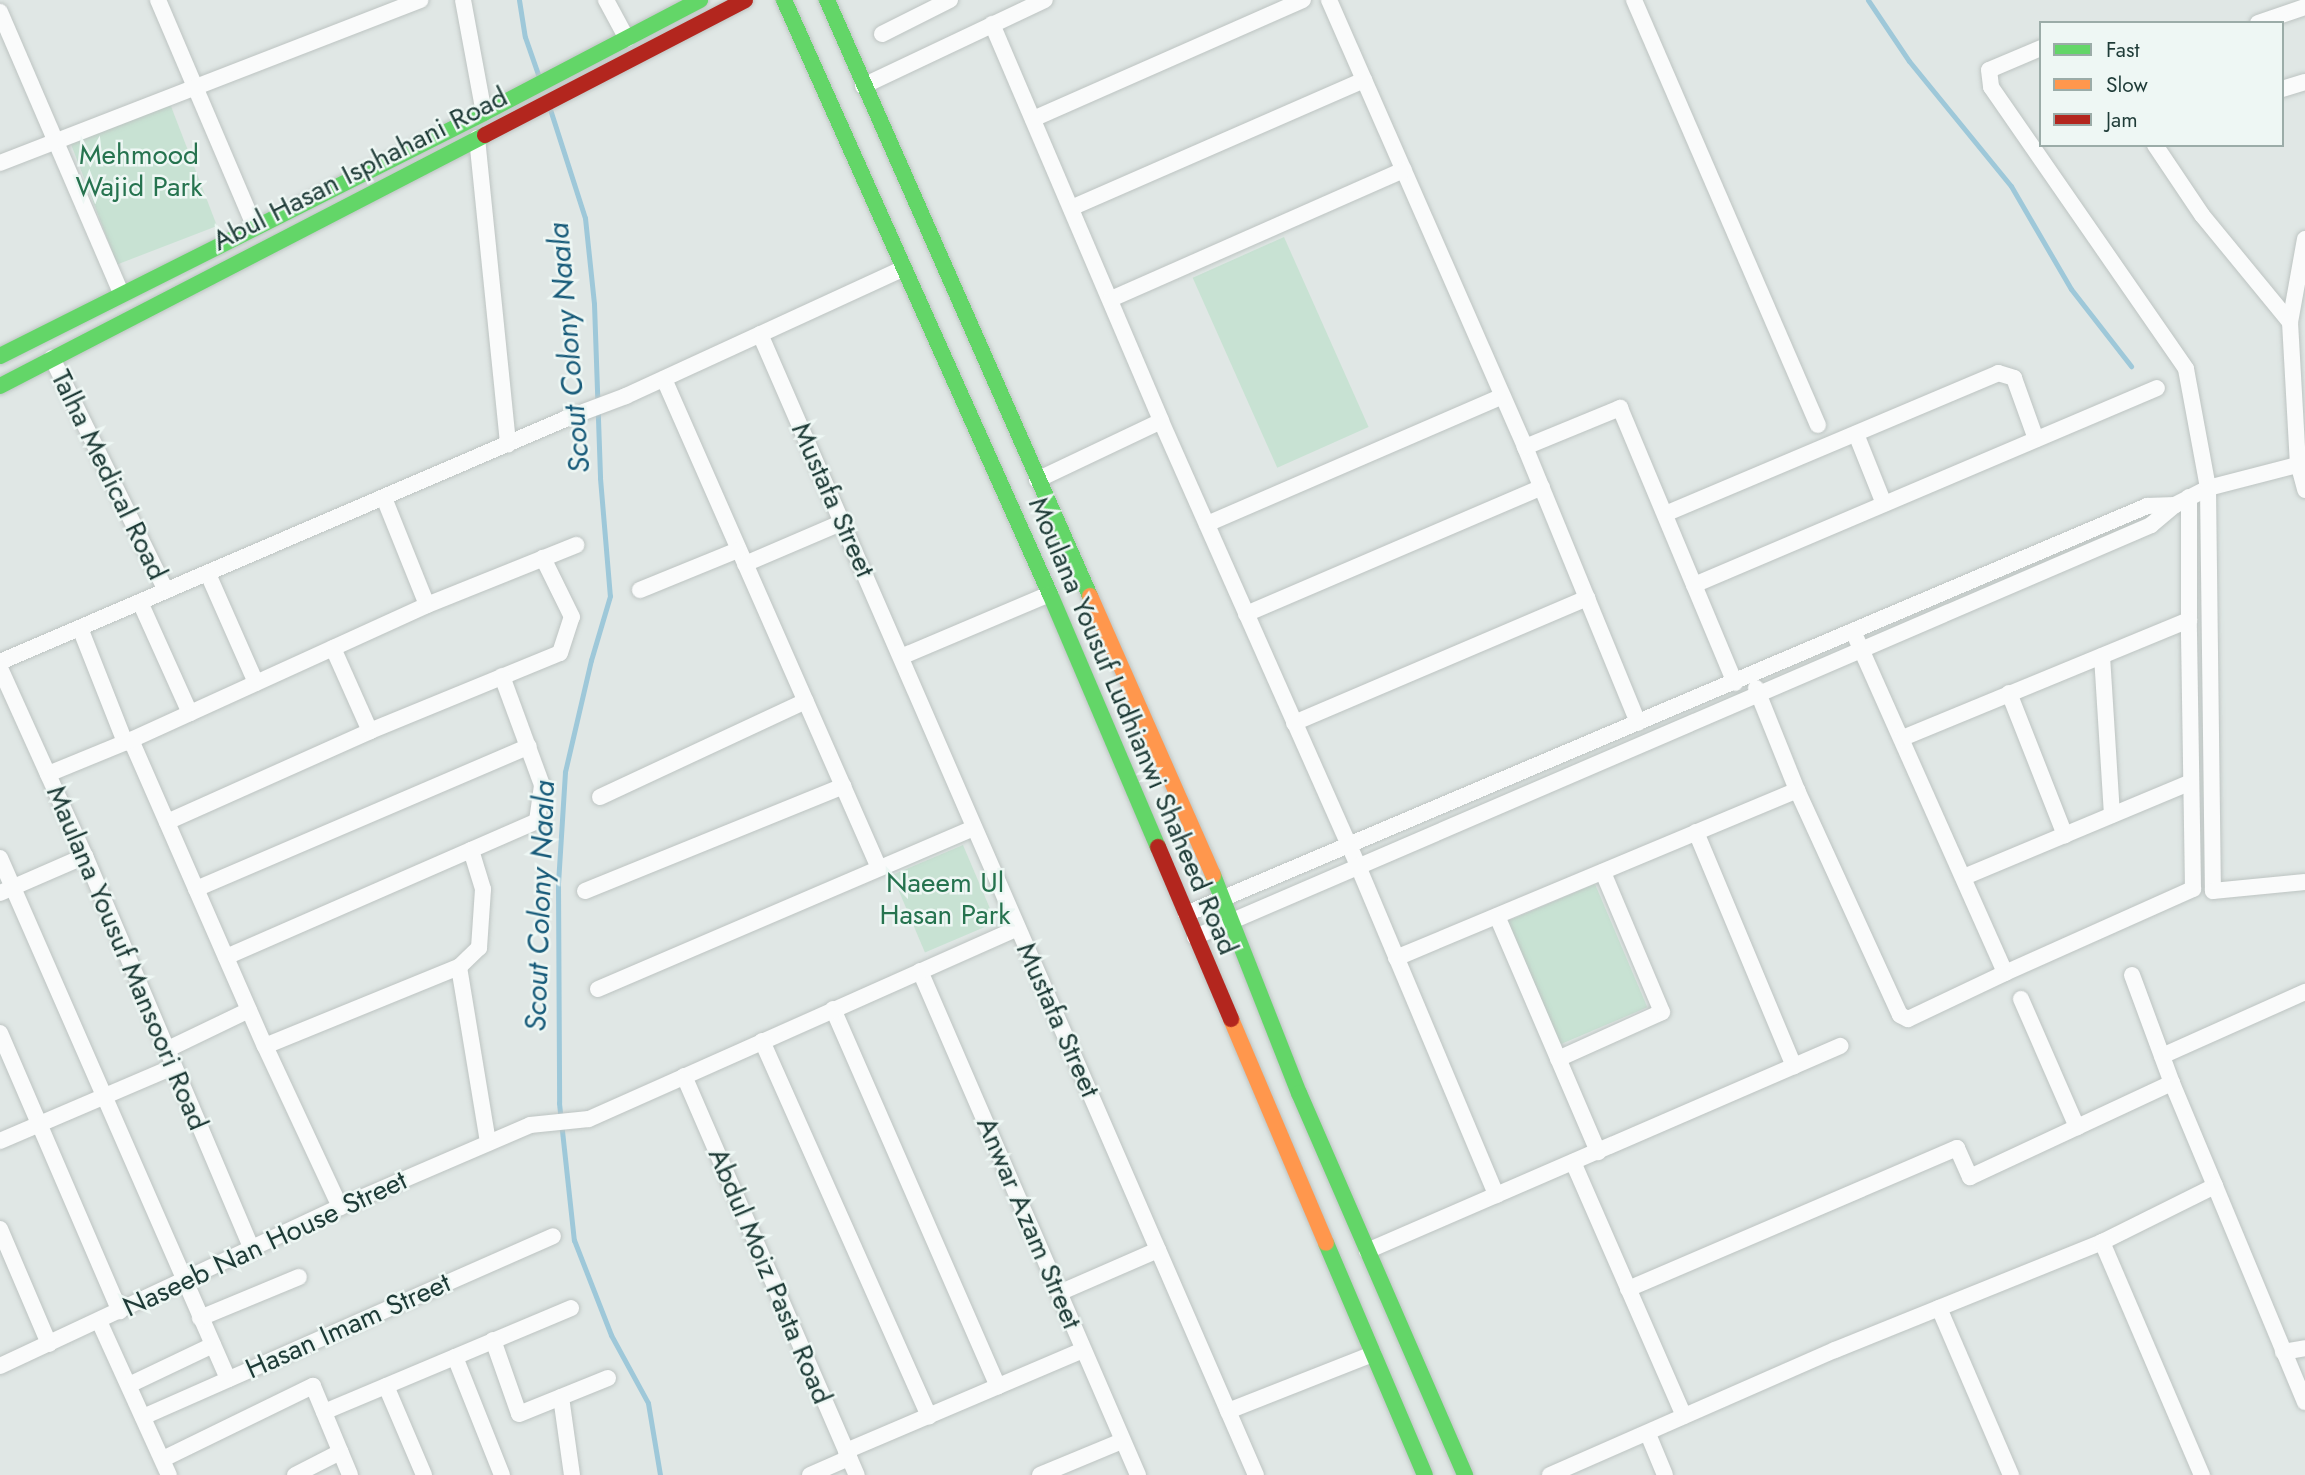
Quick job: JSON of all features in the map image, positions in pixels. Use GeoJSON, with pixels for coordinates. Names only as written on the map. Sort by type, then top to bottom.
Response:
{"type":"FeatureCollection","features":[{"type":"Feature","properties":{"kind":"street"},"geometry":{"type":"LineString","coordinates":[[158,0],[255,227]]}},
{"type":"Feature","properties":{"kind":"street"},"geometry":{"type":"LineString","coordinates":[[0,163],[421,0]]}},
{"type":"Feature","properties":{"kind":"street"},"geometry":{"type":"LineString","coordinates":[[463,0],[484,113]]}},
{"type":"Feature","properties":{"kind":"street"},"geometry":{"type":"LineString","coordinates":[[606,0],[623,41]]}},
{"type":"Feature","properties":{"kind":"street","name":"Abul Hasan Isphahani Road"},"geometry":{"type":"LineString","coordinates":[[0,356],[484,113],[700,0]]}},
{"type":"Feature","properties":{"kind":"street","name":"Abul Hasan Isphahani Road"},"geometry":{"type":"LineString","coordinates":[[0,386],[745,0]]}},
{"type":"Feature","properties":{"kind":"street","name":"Moulana Yousuf Ludhianwi Shaheed Road"},"geometry":{"type":"LineString","coordinates":[[784,0],[902,269],[1050,594],[1425,1475]]}},
{"type":"Feature","properties":{"kind":"street","name":"Moulana Yousuf Ludhianwi Shaheed Road"},"geometry":{"type":"LineString","coordinates":[[827,0],[1233,920],[1299,1093],[1465,1475]]}},
{"type":"Feature","properties":{"kind":"street"},"geometry":{"type":"LineString","coordinates":[[882,34],[950,0]]}},
{"type":"Feature","properties":{"kind":"street"},"geometry":{"type":"LineString","coordinates":[[863,86],[1045,0]]}},
{"type":"Feature","properties":{"kind":"street"},"geometry":{"type":"LineString","coordinates":[[1033,119],[1303,0]]}},
{"type":"Feature","properties":{"kind":"street"},"geometry":{"type":"LineString","coordinates":[[1329,0],[1525,447],[1638,723]]}},
{"type":"Feature","properties":{"kind":"street"},"geometry":{"type":"LineString","coordinates":[[1634,0],[1818,425]]}},
{"type":"Feature","properties":{"kind":"street"},"geometry":{"type":"LineString","coordinates":[[2265,21],[2305,7]]}},
{"type":"Feature","properties":{"kind":"street"},"geometry":{"type":"LineString","coordinates":[[0,12],[121,293]]}},
{"type":"Feature","properties":{"kind":"street"},"geometry":{"type":"LineString","coordinates":[[992,24],[1161,421],[1358,866],[1496,1195]]}},
{"type":"Feature","properties":{"kind":"street"},"geometry":{"type":"LineString","coordinates":[[2039,49],[1989,70],[1991,87],[2186,369],[2208,488],[2213,891],[2305,882]]}},
{"type":"Feature","properties":{"kind":"street"},"geometry":{"type":"LineString","coordinates":[[1071,208],[1364,80]]}},
{"type":"Feature","properties":{"kind":"street"},"geometry":{"type":"LineString","coordinates":[[2284,88],[2305,82]]}},
{"type":"Feature","properties":{"kind":"street"},"geometry":{"type":"LineString","coordinates":[[477,138],[508,444]]}},
{"type":"Feature","properties":{"kind":"street"},"geometry":{"type":"LineString","coordinates":[[2156,147],[2202,215],[2290,322]]}},
{"type":"Feature","properties":{"kind":"street"},"geometry":{"type":"LineString","coordinates":[[1111,299],[1404,170]]}},
{"type":"Feature","properties":{"kind":"street"},"geometry":{"type":"LineString","coordinates":[[2305,239],[2290,322],[2305,490]]}},
{"type":"Feature","properties":{"kind":"street"},"geometry":{"type":"LineString","coordinates":[[0,662],[565,419],[626,396],[902,269]]}},
{"type":"Feature","properties":{"kind":"street","name":"Mustafa Street"},"geometry":{"type":"LineString","coordinates":[[760,334],[903,656],[1017,928],[1256,1475]]}},
{"type":"Feature","properties":{"kind":"street","name":"Talha Medical Road"},"geometry":{"type":"LineString","coordinates":[[52,358],[166,591]]}},
{"type":"Feature","properties":{"kind":"street"},"geometry":{"type":"LineString","coordinates":[[1665,514],[1998,373],[2014,378],[2036,439]]}},
{"type":"Feature","properties":{"kind":"street"},"geometry":{"type":"LineString","coordinates":[[664,379],[879,868]]}},
{"type":"Feature","properties":{"kind":"street"},"geometry":{"type":"LineString","coordinates":[[1694,585],[2157,388]]}},
{"type":"Feature","properties":{"kind":"street"},"geometry":{"type":"LineString","coordinates":[[1207,524],[1503,396]]}},
{"type":"Feature","properties":{"kind":"street"},"geometry":{"type":"LineString","coordinates":[[1525,447],[1620,408],[1735,683]]}},
{"type":"Feature","properties":{"kind":"street"},"geometry":{"type":"LineString","coordinates":[[1037,480],[1161,421]]}},
{"type":"Feature","properties":{"kind":"street"},"geometry":{"type":"LineString","coordinates":[[1856,434],[1884,504]]}},
{"type":"Feature","properties":{"kind":"street"},"geometry":{"type":"LineString","coordinates":[[1195,937],[1760,696],[2151,524],[2182,501],[2208,488],[2302,463]]}},
{"type":"Feature","properties":{"kind":"street"},"geometry":{"type":"LineString","coordinates":[[1246,614],[1542,487]]}},
{"type":"Feature","properties":{"kind":"street"},"geometry":{"type":"LineString","coordinates":[[384,498],[428,604]]}},
{"type":"Feature","properties":{"kind":"street"},"geometry":{"type":"LineString","coordinates":[[1751,676],[1797,790],[1903,1018],[1908,1019],[2193,889],[2189,620],[2182,501]]}},
{"type":"Feature","properties":{"kind":"street"},"geometry":{"type":"LineString","coordinates":[[1186,914],[2147,506],[2182,501]]}},
{"type":"Feature","properties":{"kind":"street"},"geometry":{"type":"LineString","coordinates":[[640,590],[842,522]]}},
{"type":"Feature","properties":{"kind":"street"},"geometry":{"type":"LineString","coordinates":[[48,774],[128,741],[428,604],[576,545]]}},
{"type":"Feature","properties":{"kind":"street"},"geometry":{"type":"LineString","coordinates":[[167,822],[370,731],[561,653],[572,617],[543,558]]}},
{"type":"Feature","properties":{"kind":"street"},"geometry":{"type":"LineString","coordinates":[[208,574],[256,683]]}},
{"type":"Feature","properties":{"kind":"street"},"geometry":{"type":"LineString","coordinates":[[903,656],[1050,594]]}},
{"type":"Feature","properties":{"kind":"street"},"geometry":{"type":"LineString","coordinates":[[1294,723],[1587,598]]}},
{"type":"Feature","properties":{"kind":"street"},"geometry":{"type":"LineString","coordinates":[[140,602],[190,713]]}},
{"type":"Feature","properties":{"kind":"street"},"geometry":{"type":"LineString","coordinates":[[1902,738],[2189,620]]}},
{"type":"Feature","properties":{"kind":"street"},"geometry":{"type":"LineString","coordinates":[[80,628],[128,741],[340,1207]]}},
{"type":"Feature","properties":{"kind":"street"},"geometry":{"type":"LineString","coordinates":[[1853,631],[2005,973]]}},
{"type":"Feature","properties":{"kind":"street"},"geometry":{"type":"LineString","coordinates":[[333,648],[370,731]]}},
{"type":"Feature","properties":{"kind":"street"},"geometry":{"type":"LineString","coordinates":[[2102,656],[2112,815]]}},
{"type":"Feature","properties":{"kind":"street","name":"Maulana Yousuf Mansoori Road"},"geometry":{"type":"LineString","coordinates":[[0,668],[85,856],[251,1249]]}},
{"type":"Feature","properties":{"kind":"street"},"geometry":{"type":"LineString","coordinates":[[226,957],[537,821],[542,785],[502,676]]}},
{"type":"Feature","properties":{"kind":"street"},"geometry":{"type":"LineString","coordinates":[[2009,693],[2065,835]]}},
{"type":"Feature","properties":{"kind":"street"},"geometry":{"type":"LineString","coordinates":[[600,797],[806,701]]}},
{"type":"Feature","properties":{"kind":"street"},"geometry":{"type":"LineString","coordinates":[[196,889],[529,746]]}},
{"type":"Feature","properties":{"kind":"street"},"geometry":{"type":"LineString","coordinates":[[1964,877],[2191,782]]}},
{"type":"Feature","properties":{"kind":"street"},"geometry":{"type":"LineString","coordinates":[[585,891],[843,786]]}},
{"type":"Feature","properties":{"kind":"street"},"geometry":{"type":"LineString","coordinates":[[1396,958],[1797,790]]}},
{"type":"Feature","properties":{"kind":"street"},"geometry":{"type":"LineString","coordinates":[[598,989],[974,828]]}},
{"type":"Feature","properties":{"kind":"street"},"geometry":{"type":"LineString","coordinates":[[1696,832],[1794,1066]]}},
{"type":"Feature","properties":{"kind":"street"},"geometry":{"type":"LineString","coordinates":[[265,1046],[459,967],[479,948],[483,889],[471,850]]}},
{"type":"Feature","properties":{"kind":"street"},"geometry":{"type":"LineString","coordinates":[[6,890],[85,856]]}},
{"type":"Feature","properties":{"kind":"street"},"geometry":{"type":"LineString","coordinates":[[0,858],[6,890],[103,1097],[228,1379]]}},
{"type":"Feature","properties":{"kind":"street"},"geometry":{"type":"LineString","coordinates":[[1558,1059],[1662,1012],[1603,872]]}},
{"type":"Feature","properties":{"kind":"street"},"geometry":{"type":"LineString","coordinates":[[1497,916],[1598,1152]]}},
{"type":"Feature","properties":{"kind":"street","name":"Naseeb Nan House Street"},"geometry":{"type":"LineString","coordinates":[[0,1366],[340,1207],[488,1143],[530,1125],[589,1119],[1017,928]]}},
{"type":"Feature","properties":{"kind":"street"},"geometry":{"type":"LineString","coordinates":[[459,967],[488,1143]]}},
{"type":"Feature","properties":{"kind":"street","name":"Аnwar Azam Street"},"geometry":{"type":"LineString","coordinates":[[920,971],[1138,1475]]}},
{"type":"Feature","properties":{"kind":"street"},"geometry":{"type":"LineString","coordinates":[[2132,975],[2172,1083],[2305,1402]]}},
{"type":"Feature","properties":{"kind":"street"},"geometry":{"type":"LineString","coordinates":[[2162,1056],[2305,992]]}},
{"type":"Feature","properties":{"kind":"street"},"geometry":{"type":"LineString","coordinates":[[2021,999],[2077,1127]]}},
{"type":"Feature","properties":{"kind":"street"},"geometry":{"type":"LineString","coordinates":[[833,1009],[998,1386]]}},
{"type":"Feature","properties":{"kind":"street"},"geometry":{"type":"LineString","coordinates":[[166,1050],[249,1010]]}},
{"type":"Feature","properties":{"kind":"street"},"geometry":{"type":"LineString","coordinates":[[0,1033],[120,1311]]}},
{"type":"Feature","properties":{"kind":"street"},"geometry":{"type":"LineString","coordinates":[[762,1041],[929,1416]]}},
{"type":"Feature","properties":{"kind":"street"},"geometry":{"type":"LineString","coordinates":[[1367,1251],[1840,1046]]}},
{"type":"Feature","properties":{"kind":"street"},"geometry":{"type":"LineString","coordinates":[[0,1142],[173,1067]]}},
{"type":"Feature","properties":{"kind":"street","name":"Abdul Moiz Pasta Road"},"geometry":{"type":"LineString","coordinates":[[684,1076],[857,1475]]}},
{"type":"Feature","properties":{"kind":"street"},"geometry":{"type":"LineString","coordinates":[[1628,1289],[1957,1148],[1970,1177],[2172,1083]]}},
{"type":"Feature","properties":{"kind":"street"},"geometry":{"type":"LineString","coordinates":[[1573,1162],[1684,1416]]}},
{"type":"Feature","properties":{"kind":"street"},"geometry":{"type":"LineString","coordinates":[[1550,1475],[1939,1307],[2102,1242],[2215,1186]]}},
{"type":"Feature","properties":{"kind":"street"},"geometry":{"type":"LineString","coordinates":[[0,1229],[49,1344]]}},
{"type":"Feature","properties":{"kind":"street","name":"Hasan Imam Street"},"geometry":{"type":"LineString","coordinates":[[143,1417],[554,1236]]}},
{"type":"Feature","properties":{"kind":"street"},"geometry":{"type":"LineString","coordinates":[[2102,1242],[2202,1475]]}},
{"type":"Feature","properties":{"kind":"street"},"geometry":{"type":"LineString","coordinates":[[1059,1293],[1158,1250]]}},
{"type":"Feature","properties":{"kind":"street"},"geometry":{"type":"LineString","coordinates":[[200,1318],[299,1277]]}},
{"type":"Feature","properties":{"kind":"street"},"geometry":{"type":"LineString","coordinates":[[1939,1307],[2011,1475]]}},
{"type":"Feature","properties":{"kind":"street"},"geometry":{"type":"LineString","coordinates":[[324,1412],[571,1308]]}},
{"type":"Feature","properties":{"kind":"street"},"geometry":{"type":"LineString","coordinates":[[99,1321],[169,1475]]}},
{"type":"Feature","properties":{"kind":"street"},"geometry":{"type":"LineString","coordinates":[[493,1340],[519,1414],[608,1377]]}},
{"type":"Feature","properties":{"kind":"street"},"geometry":{"type":"LineString","coordinates":[[129,1385],[213,1345]]}},
{"type":"Feature","properties":{"kind":"street"},"geometry":{"type":"LineString","coordinates":[[2283,1352],[2305,1348]]}},
{"type":"Feature","properties":{"kind":"street"},"geometry":{"type":"LineString","coordinates":[[810,1475],[929,1416],[1083,1350]]}},
{"type":"Feature","properties":{"kind":"street"},"geometry":{"type":"LineString","coordinates":[[1228,1411],[1373,1353]]}},
{"type":"Feature","properties":{"kind":"street"},"geometry":{"type":"LineString","coordinates":[[455,1357],[502,1475]]}},
{"type":"Feature","properties":{"kind":"street"},"geometry":{"type":"LineString","coordinates":[[163,1459],[313,1386],[350,1475]]}},
{"type":"Feature","properties":{"kind":"street"},"geometry":{"type":"LineString","coordinates":[[386,1386],[424,1475]]}},
{"type":"Feature","properties":{"kind":"street"},"geometry":{"type":"LineString","coordinates":[[561,1397],[572,1475]]}},
{"type":"Feature","properties":{"kind":"street"},"geometry":{"type":"LineString","coordinates":[[1648,1434],[1665,1475]]}},
{"type":"Feature","properties":{"kind":"street"},"geometry":{"type":"LineString","coordinates":[[1040,1475],[1122,1441]]}},
{"type":"Feature","properties":{"kind":"street"},"geometry":{"type":"LineString","coordinates":[[295,1475],[340,1452]]}},
{"type":"Feature","properties":{"kind":"green space","name":"Mehmood Wajid Park"},"geometry":{"type":"Polygon","coordinates":[[[169,101],[217,226],[117,264],[69,139],[169,101]]]}},
{"type":"Feature","properties":{"kind":"green space"},"geometry":{"type":"Polygon","coordinates":[[[1284,237],[1369,427],[1277,468],[1193,278],[1284,237]]]}},
{"type":"Feature","properties":{"kind":"green space","name":"Naeem Ul Hasan Park"},"geometry":{"type":"Polygon","coordinates":[[[963,845],[996,922],[925,952],[892,875],[963,845]]]}},
{"type":"Feature","properties":{"kind":"green space"},"geometry":{"type":"Polygon","coordinates":[[[1595,884],[1647,1007],[1560,1044],[1508,921],[1595,884]]]}},
{"type":"Feature","properties":{"kind":"waterway","name":"Scout Colony Naala"},"geometry":{"type":"LineString","coordinates":[[519,0],[525,37],[540,80]]}},
{"type":"Feature","properties":{"kind":"waterway"},"geometry":{"type":"LineString","coordinates":[[1868,0],[1909,61],[2011,186],[2071,289],[2131,366]]}},
{"type":"Feature","properties":{"kind":"waterway","name":"Scout Colony Naala"},"geometry":{"type":"LineString","coordinates":[[549,106],[585,218],[594,304],[600,478],[610,596],[591,660],[565,772],[558,883],[559,1103],[574,1240],[611,1335],[648,1403],[660,1475]]}},
{"type":"Feature","properties":{"kind":"traffic: fast"},"geometry":{"type":"LineString","coordinates":[[0,356],[484,113],[700,0]]}},
{"type":"Feature","properties":{"kind":"traffic: fast"},"geometry":{"type":"LineString","coordinates":[[784,0],[1050,594],[1158,847]]}},
{"type":"Feature","properties":{"kind":"traffic: fast"},"geometry":{"type":"LineString","coordinates":[[827,0],[1090,596]]}},
{"type":"Feature","properties":{"kind":"traffic: fast"},"geometry":{"type":"LineString","coordinates":[[0,386],[485,135]]}},
{"type":"Feature","properties":{"kind":"traffic: fast"},"geometry":{"type":"LineString","coordinates":[[1213,875],[1299,1093],[1465,1475]]}},
{"type":"Feature","properties":{"kind":"traffic: fast"},"geometry":{"type":"LineString","coordinates":[[1326,1243],[1425,1475]]}},
{"type":"Feature","properties":{"kind":"traffic: slow"},"geometry":{"type":"LineString","coordinates":[[1090,596],[1213,875]]}},
{"type":"Feature","properties":{"kind":"traffic: slow"},"geometry":{"type":"LineString","coordinates":[[1231,1019],[1326,1243]]}},
{"type":"Feature","properties":{"kind":"traffic: jam"},"geometry":{"type":"LineString","coordinates":[[485,135],[745,0]]}},
{"type":"Feature","properties":{"kind":"traffic: jam"},"geometry":{"type":"LineString","coordinates":[[1158,847],[1231,1019]]}}]}
